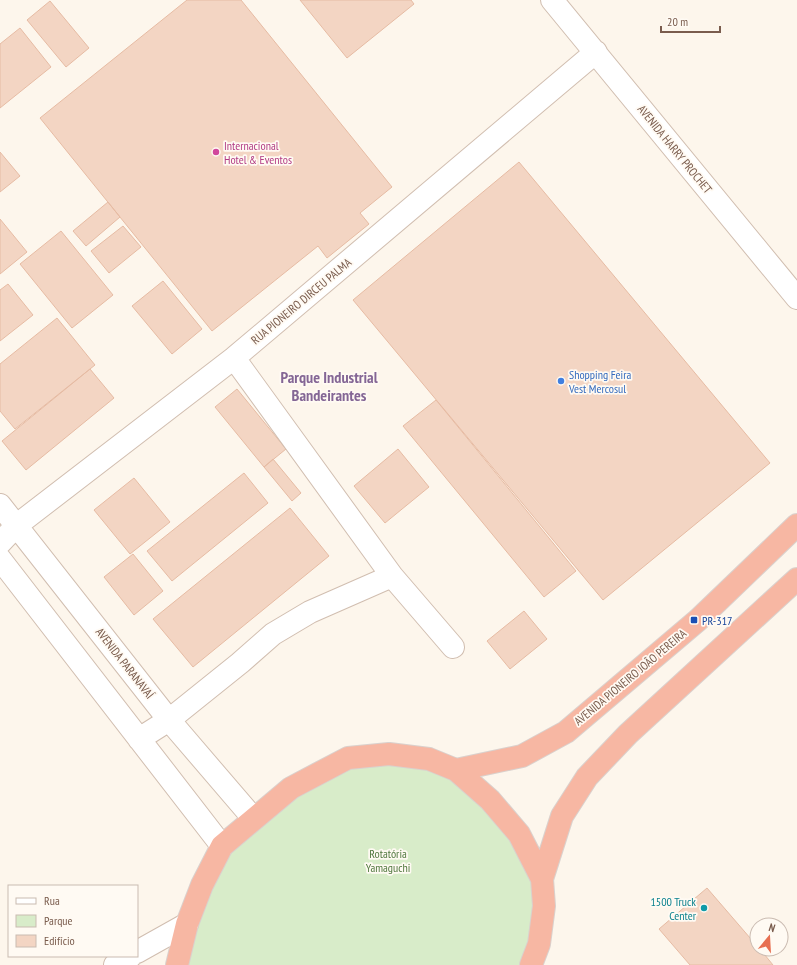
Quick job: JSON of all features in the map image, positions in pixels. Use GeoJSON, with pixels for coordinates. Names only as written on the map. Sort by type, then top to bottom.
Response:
{"type":"FeatureCollection","features":[{"type":"Feature","properties":{"kind":"highway","name":"AVENIDA PIONEIRO JOÃO PEREIRA"},"geometry":{"type":"LineString","coordinates":[[456,770],[522,756],[566,732],[698,620],[797,525]]}},
{"type":"Feature","properties":{"kind":"highway"},"geometry":{"type":"LineString","coordinates":[[531,965],[539,944],[544,906],[542,879],[562,816],[587,777],[628,734],[797,579]]}},
{"type":"Feature","properties":{"kind":"highway"},"geometry":{"type":"LineString","coordinates":[[177,965],[187,924],[202,884],[222,846],[253,818],[291,788],[348,758],[389,754],[429,759],[456,770],[490,800],[519,834],[542,879]]}},
{"type":"Feature","properties":{"kind":"street","name":"AVENIDA HARRY PROCHET"},"geometry":{"type":"LineString","coordinates":[[552,0],[797,298]]}},
{"type":"Feature","properties":{"kind":"street","name":"RUA PIONEIRO DIRCEU PALMA"},"geometry":{"type":"LineString","coordinates":[[0,543],[17,525],[234,358],[596,52]]}},
{"type":"Feature","properties":{"kind":"street"},"geometry":{"type":"LineString","coordinates":[[234,358],[392,576],[453,647]]}},
{"type":"Feature","properties":{"kind":"street","name":"AVENIDA PARANAVAÍ"},"geometry":{"type":"LineString","coordinates":[[0,505],[169,720],[253,818]]}},
{"type":"Feature","properties":{"kind":"street"},"geometry":{"type":"LineString","coordinates":[[0,559],[222,846]]}},
{"type":"Feature","properties":{"kind":"street"},"geometry":{"type":"LineString","coordinates":[[139,740],[169,720],[240,663],[273,634],[310,612],[392,576]]}},
{"type":"Feature","properties":{"kind":"street"},"geometry":{"type":"LineString","coordinates":[[138,951],[187,924]]}},
{"type":"Feature","properties":{"kind":"street"},"geometry":{"type":"LineString","coordinates":[[115,965],[129,957]]}},
{"type":"Feature","properties":{"kind":"green space","name":"Rotatória Yamaguchi"},"geometry":{"type":"Polygon","coordinates":[[[348,758],[456,770],[542,879],[531,965],[177,965],[222,846],[348,758]]]}},
{"type":"Feature","properties":{"kind":"building","name":"Internacional Hotel & Eventos"},"geometry":{"type":"Polygon","coordinates":[[[187,0],[241,0],[392,187],[360,213],[369,224],[327,258],[318,246],[212,331],[40,118],[187,0]]]}},
{"type":"Feature","properties":{"kind":"building"},"geometry":{"type":"Polygon","coordinates":[[[300,0],[411,0],[414,4],[347,58],[300,0]]]}},
{"type":"Feature","properties":{"kind":"building"},"geometry":{"type":"Polygon","coordinates":[[[50,1],[89,48],[66,67],[27,20],[50,1]]]}},
{"type":"Feature","properties":{"kind":"building"},"geometry":{"type":"Polygon","coordinates":[[[20,28],[51,67],[0,108],[0,44],[20,28]]]}},
{"type":"Feature","properties":{"kind":"building"},"geometry":{"type":"Polygon","coordinates":[[[0,152],[20,176],[0,192],[0,152]]]}},
{"type":"Feature","properties":{"kind":"building","name":"Shopping Feira Vest Mercosul"},"geometry":{"type":"Polygon","coordinates":[[[519,162],[770,463],[603,600],[353,300],[519,162]]]}},
{"type":"Feature","properties":{"kind":"building"},"geometry":{"type":"Polygon","coordinates":[[[108,202],[120,217],[86,246],[73,231],[108,202]]]}},
{"type":"Feature","properties":{"kind":"building"},"geometry":{"type":"Polygon","coordinates":[[[0,219],[27,252],[0,274],[0,219]]]}},
{"type":"Feature","properties":{"kind":"building"},"geometry":{"type":"Polygon","coordinates":[[[123,226],[141,247],[109,273],[91,251],[123,226]]]}},
{"type":"Feature","properties":{"kind":"building"},"geometry":{"type":"Polygon","coordinates":[[[61,231],[113,295],[72,328],[20,264],[61,231]]]}},
{"type":"Feature","properties":{"kind":"building"},"geometry":{"type":"Polygon","coordinates":[[[163,281],[202,329],[172,354],[132,306],[163,281]]]}},
{"type":"Feature","properties":{"kind":"building"},"geometry":{"type":"Polygon","coordinates":[[[8,284],[33,315],[0,341],[0,290],[8,284]]]}},
{"type":"Feature","properties":{"kind":"building"},"geometry":{"type":"Polygon","coordinates":[[[57,318],[95,365],[15,429],[0,411],[0,364],[57,318]]]}},
{"type":"Feature","properties":{"kind":"building"},"geometry":{"type":"Polygon","coordinates":[[[90,369],[114,398],[26,470],[2,441],[90,369]]]}},
{"type":"Feature","properties":{"kind":"building"},"geometry":{"type":"Polygon","coordinates":[[[237,389],[286,449],[264,467],[215,407],[237,389]]]}},
{"type":"Feature","properties":{"kind":"building"},"geometry":{"type":"Polygon","coordinates":[[[436,400],[576,571],[544,597],[403,426],[436,400]]]}},
{"type":"Feature","properties":{"kind":"building"},"geometry":{"type":"Polygon","coordinates":[[[398,449],[429,487],[385,523],[354,486],[398,449]]]}},
{"type":"Feature","properties":{"kind":"building"},"geometry":{"type":"Polygon","coordinates":[[[273,459],[301,493],[292,501],[264,467],[273,459]]]}},
{"type":"Feature","properties":{"kind":"building"},"geometry":{"type":"Polygon","coordinates":[[[244,473],[268,503],[172,581],[147,551],[244,473]]]}},
{"type":"Feature","properties":{"kind":"building"},"geometry":{"type":"Polygon","coordinates":[[[134,478],[170,522],[130,554],[94,510],[134,478]]]}},
{"type":"Feature","properties":{"kind":"building"},"geometry":{"type":"Polygon","coordinates":[[[290,508],[329,556],[193,667],[153,619],[290,508]]]}},
{"type":"Feature","properties":{"kind":"building"},"geometry":{"type":"Polygon","coordinates":[[[133,554],[163,591],[134,615],[104,577],[133,554]]]}},
{"type":"Feature","properties":{"kind":"building"},"geometry":{"type":"Polygon","coordinates":[[[524,611],[547,639],[510,669],[487,641],[524,611]]]}},
{"type":"Feature","properties":{"kind":"building","name":"1500 Truck Center"},"geometry":{"type":"Polygon","coordinates":[[[707,888],[749,937],[749,957],[766,957],[773,965],[690,965],[659,929],[707,888]]]}},
{"type":"Feature","properties":{"kind":"place","name":"Internacional Hotel & Eventos"},"geometry":{"type":"Point","coordinates":[216,152]}},
{"type":"Feature","properties":{"kind":"place","name":"Shopping Feira Vest Mercosul"},"geometry":{"type":"Point","coordinates":[561,381]}},
{"type":"Feature","properties":{"kind":"place","name":"PR-317"},"geometry":{"type":"Point","coordinates":[694,620]}},
{"type":"Feature","properties":{"kind":"place","name":"1500 Truck Center"},"geometry":{"type":"Point","coordinates":[704,908]}},
{"type":"Feature","properties":{"kind":"district","name":"Parque Industrial Bandeirantes"},"geometry":{"type":"Point","coordinates":[329,386]}}]}
